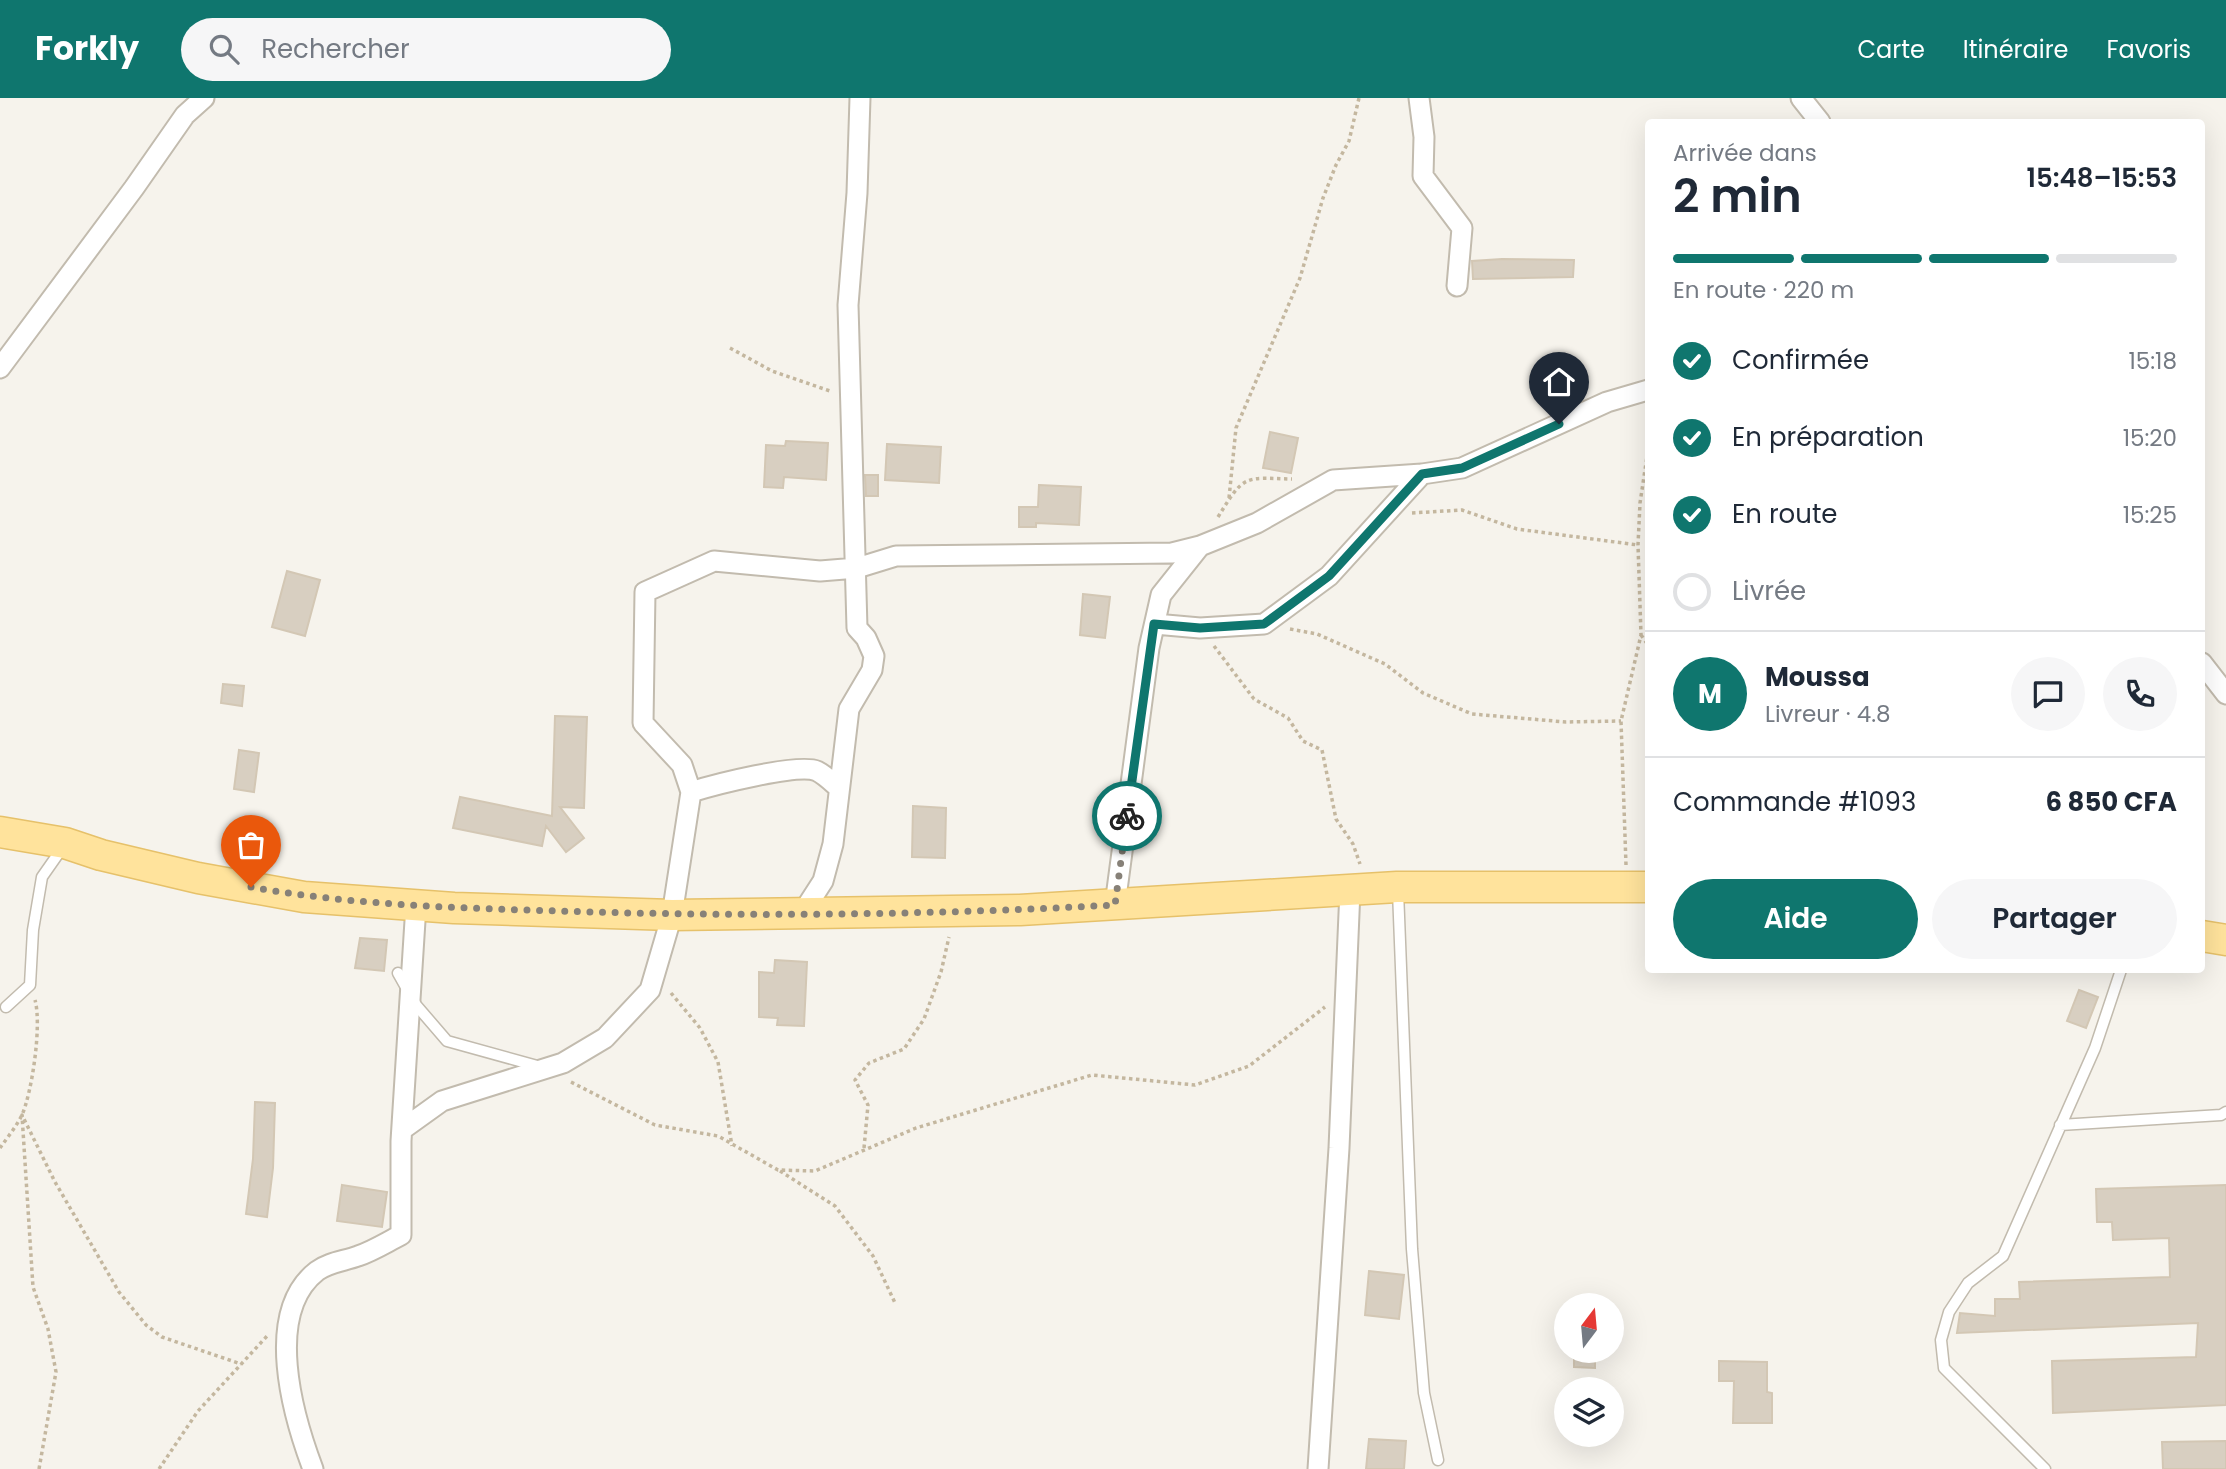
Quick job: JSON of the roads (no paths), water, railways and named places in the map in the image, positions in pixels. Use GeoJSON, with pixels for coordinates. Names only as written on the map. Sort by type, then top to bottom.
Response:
{"type":"FeatureCollection","features":[{"type":"Feature","properties":{"kind":"main road"},"geometry":{"type":"LineString","coordinates":[[0,832],[65,843],[101,855],[198,878],[304,897],[416,905],[672,915],[955,911],[1115,905],[1372,889],[1637,887]]}},
{"type":"Feature","properties":{"kind":"main road"},"geometry":{"type":"LineString","coordinates":[[2205,936],[2226,940]]}},
{"type":"Feature","properties":{"kind":"street"},"geometry":{"type":"LineString","coordinates":[[0,368],[185,115],[204,98]]}},
{"type":"Feature","properties":{"kind":"street"},"geometry":{"type":"LineString","coordinates":[[803,912],[823,881],[833,844],[849,709],[872,670],[874,656],[866,638],[857,628],[858,568],[853,528],[848,304],[857,193],[860,98]]}},
{"type":"Feature","properties":{"kind":"street"},"geometry":{"type":"LineString","coordinates":[[1419,98],[1424,136],[1423,176],[1462,228],[1457,286]]}},
{"type":"Feature","properties":{"kind":"street"},"geometry":{"type":"LineString","coordinates":[[1801,98],[1818,119]]}},
{"type":"Feature","properties":{"kind":"street"},"geometry":{"type":"LineString","coordinates":[[403,1129],[442,1101],[563,1063],[605,1038],[650,990],[672,915],[691,792],[682,765],[643,723],[645,592],[714,561],[820,571],[858,568],[896,556],[1172,553],[1200,546],[1257,523],[1333,480],[1422,474],[1462,468],[1607,402],[1645,391]]}},
{"type":"Feature","properties":{"kind":"street"},"geometry":{"type":"LineString","coordinates":[[1154,624],[1200,628],[1264,624],[1329,576],[1422,474]]}},
{"type":"Feature","properties":{"kind":"street"},"geometry":{"type":"LineString","coordinates":[[1115,905],[1154,624],[1161,595],[1200,546]]}},
{"type":"Feature","properties":{"kind":"street"},"geometry":{"type":"LineString","coordinates":[[2205,667],[2226,694]]}},
{"type":"Feature","properties":{"kind":"street"},"geometry":{"type":"LineString","coordinates":[[691,792],[716,784],[800,769],[817,771],[839,788]]}},
{"type":"Feature","properties":{"kind":"street"},"geometry":{"type":"LineString","coordinates":[[1318,1469],[1346,991],[1372,889]]}},
{"type":"Feature","properties":{"kind":"street"},"geometry":{"type":"LineString","coordinates":[[313,1469],[296,1423],[286,1353],[290,1315],[304,1284],[319,1269],[359,1256],[401,1235],[403,1129],[416,905]]}},
{"type":"Feature","properties":{"kind":"lane"},"geometry":{"type":"LineString","coordinates":[[6,1007],[30,985],[33,930],[42,877],[65,843]]}},
{"type":"Feature","properties":{"kind":"lane"},"geometry":{"type":"LineString","coordinates":[[1372,889],[1412,1250],[1424,1393],[1438,1460]]}},
{"type":"Feature","properties":{"kind":"lane"},"geometry":{"type":"LineString","coordinates":[[398,973],[411,995],[447,1041],[545,1068]]}},
{"type":"Feature","properties":{"kind":"lane"},"geometry":{"type":"LineString","coordinates":[[2045,1469],[1944,1368],[1941,1340],[1949,1312],[1968,1283],[2003,1256],[2095,1048],[2120,973]]}},
{"type":"Feature","properties":{"kind":"lane"},"geometry":{"type":"LineString","coordinates":[[2060,1125],[2224,1114]]}}]}
